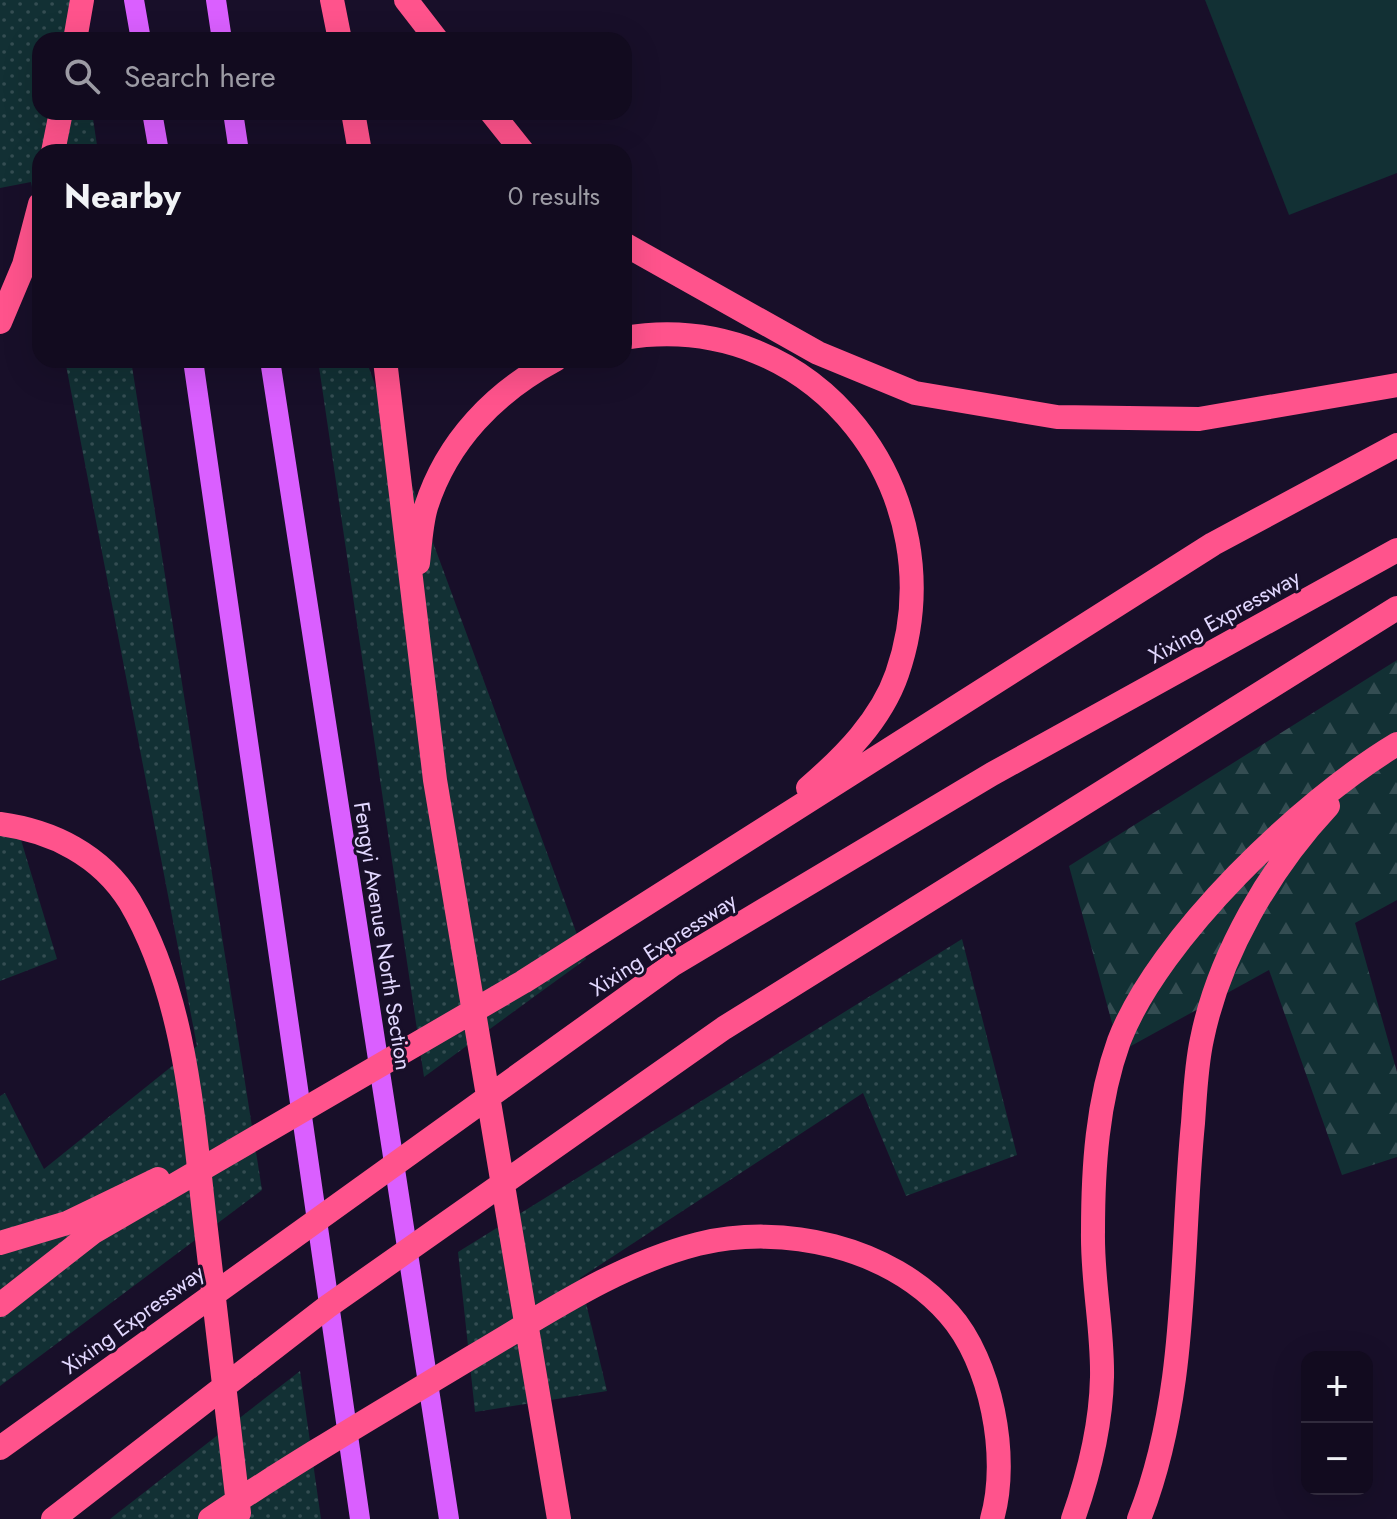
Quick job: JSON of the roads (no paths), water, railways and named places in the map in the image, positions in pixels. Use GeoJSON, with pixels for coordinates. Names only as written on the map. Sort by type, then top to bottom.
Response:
{"type":"FeatureCollection","features":[{"type":"Feature","properties":{"kind":"highway"},"geometry":{"type":"LineString","coordinates":[[76,32],[82,0]]}},
{"type":"Feature","properties":{"kind":"highway"},"geometry":{"type":"LineString","coordinates":[[332,0],[338,32]]}},
{"type":"Feature","properties":{"kind":"highway"},"geometry":{"type":"LineString","coordinates":[[406,0],[431,32]]}},
{"type":"Feature","properties":{"kind":"highway"},"geometry":{"type":"LineString","coordinates":[[55,144],[59,120]]}},
{"type":"Feature","properties":{"kind":"highway"},"geometry":{"type":"LineString","coordinates":[[354,120],[359,144]]}},
{"type":"Feature","properties":{"kind":"highway"},"geometry":{"type":"LineString","coordinates":[[497,120],[517,144]]}},
{"type":"Feature","properties":{"kind":"highway"},"geometry":{"type":"LineString","coordinates":[[0,322],[24,265],[32,234]]}},
{"type":"Feature","properties":{"kind":"highway"},"geometry":{"type":"LineString","coordinates":[[632,248],[818,353],[915,393],[1057,417],[1199,419],[1397,385]]}},
{"type":"Feature","properties":{"kind":"highway"},"geometry":{"type":"LineString","coordinates":[[632,337],[646,334],[689,336],[731,343],[771,358],[807,379],[840,407],[868,440],[889,477],[903,517],[912,558],[914,598],[896,676],[856,741],[745,842]]}},
{"type":"Feature","properties":{"kind":"highway"},"geometry":{"type":"LineString","coordinates":[[386,368],[435,780],[559,1519]]}},
{"type":"Feature","properties":{"kind":"highway"},"geometry":{"type":"LineString","coordinates":[[414,593],[425,509],[441,471],[464,434],[493,402],[540,368]]}},
{"type":"Feature","properties":{"kind":"highway"},"geometry":{"type":"LineString","coordinates":[[0,1305],[92,1233],[523,982],[1213,544],[1397,445]]}},
{"type":"Feature","properties":{"kind":"highway","name":"Xixing Expressway"},"geometry":{"type":"LineString","coordinates":[[0,1448],[672,965],[992,774],[1397,550]]}},
{"type":"Feature","properties":{"kind":"highway"},"geometry":{"type":"LineString","coordinates":[[53,1519],[327,1307],[724,1028],[1397,608]]}},
{"type":"Feature","properties":{"kind":"highway"},"geometry":{"type":"LineString","coordinates":[[1073,1519],[1099,1422],[1102,1377],[1093,1237],[1094,1181],[1105,1086],[1120,1038],[1152,983],[1186,936],[1235,880],[1310,805],[1397,744]]}},
{"type":"Feature","properties":{"kind":"highway"},"geometry":{"type":"LineString","coordinates":[[1139,1519],[1167,1420],[1181,1319],[1190,1155],[1202,1039],[1217,988],[1236,942],[1273,879],[1311,825],[1374,758]]}},
{"type":"Feature","properties":{"kind":"highway"},"geometry":{"type":"LineString","coordinates":[[0,824],[28,827],[72,845],[102,869],[128,900],[161,969],[180,1040],[194,1128],[239,1519]]}},
{"type":"Feature","properties":{"kind":"highway"},"geometry":{"type":"LineString","coordinates":[[0,1243],[67,1223],[266,1132]]}},
{"type":"Feature","properties":{"kind":"highway"},"geometry":{"type":"LineString","coordinates":[[210,1519],[286,1468],[600,1281],[698,1244],[740,1239],[831,1245],[872,1259],[908,1277],[946,1311],[977,1355],[991,1402],[997,1452],[996,1505],[992,1519]]}},
{"type":"Feature","properties":{"kind":"main road"},"geometry":{"type":"LineString","coordinates":[[134,0],[140,32]]}},
{"type":"Feature","properties":{"kind":"main road"},"geometry":{"type":"LineString","coordinates":[[216,0],[221,32]]}},
{"type":"Feature","properties":{"kind":"main road"},"geometry":{"type":"LineString","coordinates":[[153,120],[158,144]]}},
{"type":"Feature","properties":{"kind":"main road"},"geometry":{"type":"LineString","coordinates":[[234,120],[238,144]]}},
{"type":"Feature","properties":{"kind":"main road"},"geometry":{"type":"LineString","coordinates":[[194,368],[360,1519]]}},
{"type":"Feature","properties":{"kind":"main road","name":"Fengyi Avenue North Section"},"geometry":{"type":"LineString","coordinates":[[271,368],[449,1519]]}}]}
